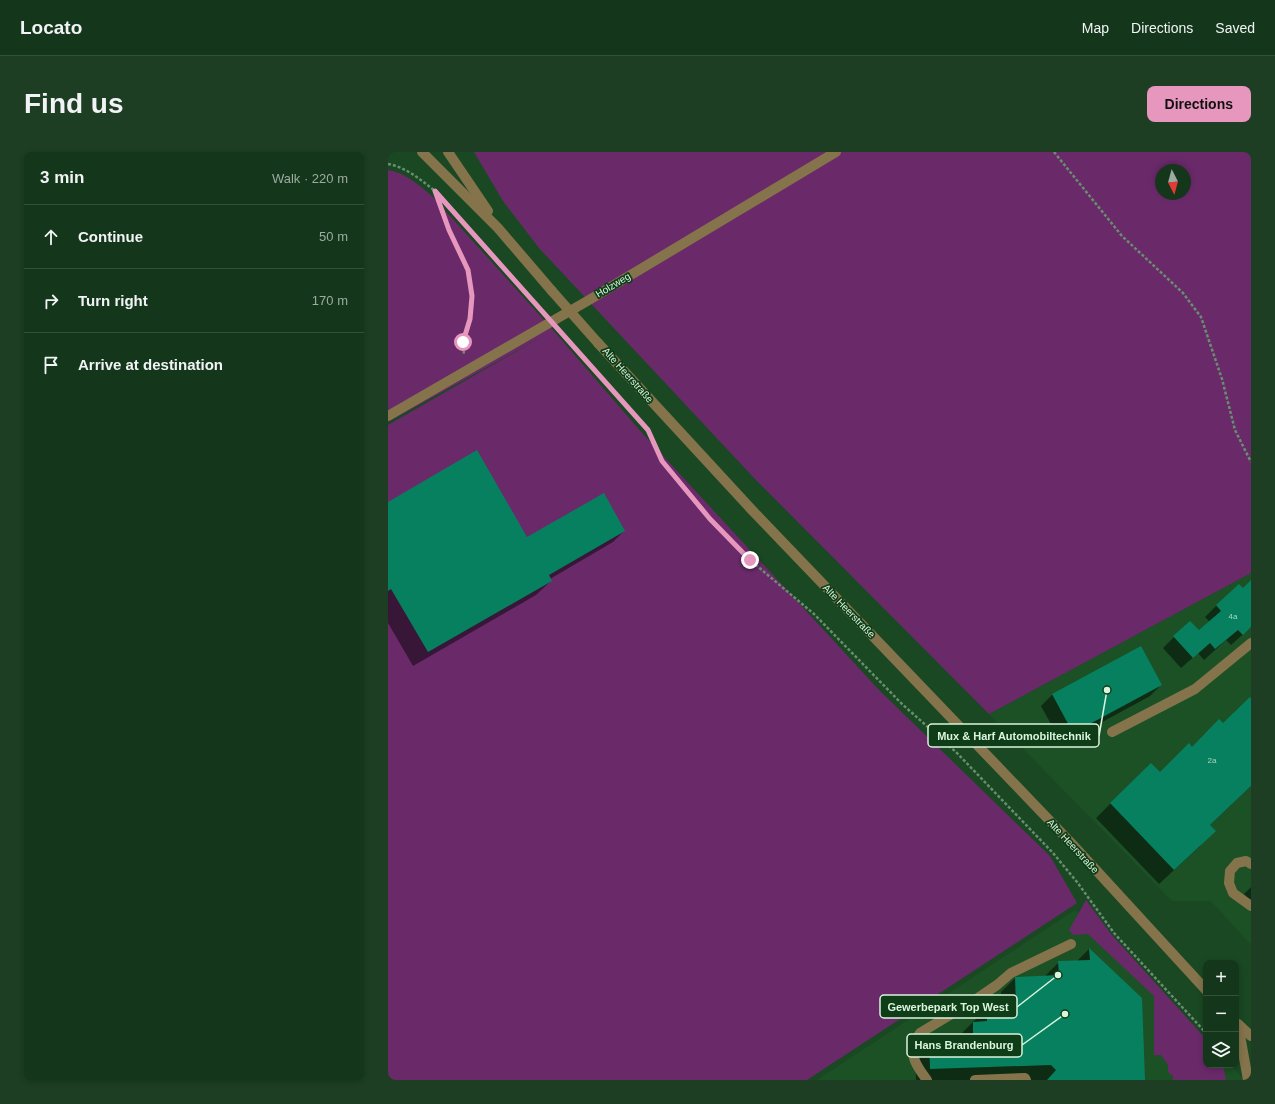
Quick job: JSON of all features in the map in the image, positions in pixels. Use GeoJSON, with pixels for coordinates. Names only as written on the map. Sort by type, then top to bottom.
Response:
{"type":"FeatureCollection","features":[{"type":"Feature","properties":{"kind":"street"},"geometry":{"type":"LineString","coordinates":[[412,152],[423,153]]}},
{"type":"Feature","properties":{"kind":"street","name":"Alte Heerstraße"},"geometry":{"type":"LineString","coordinates":[[448,152],[458,165],[498,228]]}},
{"type":"Feature","properties":{"kind":"street"},"geometry":{"type":"LineString","coordinates":[[456,152],[458,165]]}},
{"type":"Feature","properties":{"kind":"street","name":"Holzweg"},"geometry":{"type":"LineString","coordinates":[[388,416],[589,300],[836,152]]}},
{"type":"Feature","properties":{"kind":"street","name":"Alte Heerstraße"},"geometry":{"type":"LineString","coordinates":[[423,153],[498,228],[598,343],[751,509],[1073,845],[1203,987]]}},
{"type":"Feature","properties":{"kind":"street"},"geometry":{"type":"LineString","coordinates":[[1112,732],[1195,689],[1251,643]]}},
{"type":"Feature","properties":{"kind":"street"},"geometry":{"type":"LineString","coordinates":[[1249,862],[1237,863],[1230,871],[1228,883],[1233,893],[1251,906]]}},
{"type":"Feature","properties":{"kind":"street"},"geometry":{"type":"LineString","coordinates":[[927,1080],[915,1063],[913,1051],[914,1041],[920,1033],[978,998],[997,985],[1011,972],[1071,944]]}},
{"type":"Feature","properties":{"kind":"street"},"geometry":{"type":"LineString","coordinates":[[1239,1025],[1251,1036]]}},
{"type":"Feature","properties":{"kind":"street"},"geometry":{"type":"LineString","coordinates":[[1239,1032],[1248,1080]]}},
{"type":"Feature","properties":{"kind":"street"},"geometry":{"type":"LineString","coordinates":[[975,1080],[1025,1078],[1026,1080]]}},
{"type":"Feature","properties":{"kind":"path"},"geometry":{"type":"LineString","coordinates":[[1054,152],[1122,236],[1183,293],[1201,317],[1222,379],[1236,430],[1251,462]]}},
{"type":"Feature","properties":{"kind":"path"},"geometry":{"type":"LineString","coordinates":[[388,164],[394,165],[416,176],[435,191],[648,430],[662,461],[710,519],[750,560],[814,614],[902,704],[962,758],[1053,853],[1077,882],[1114,933],[1205,1032]]}},
{"type":"Feature","properties":{"kind":"path"},"geometry":{"type":"LineString","coordinates":[[435,191],[449,230],[468,270],[472,296],[470,319],[463,342],[467,370]]}},
{"type":"Feature","properties":{"kind":"shaded area"},"geometry":{"type":"Polygon","coordinates":[[[474,152],[1251,152],[1251,573],[989,714],[754,478],[539,248],[503,201],[474,152]]]}},
{"type":"Feature","properties":{"kind":"shaded area"},"geometry":{"type":"Polygon","coordinates":[[[388,170],[406,177],[433,197],[553,330],[643,434],[879,690],[1050,856],[1077,903],[807,1080],[388,1080],[388,425],[545,335],[388,422],[388,170]]]}},
{"type":"Feature","properties":{"kind":"shaded area"},"geometry":{"type":"Polygon","coordinates":[[[1251,573],[1251,945],[1211,901],[1172,901],[989,714],[1251,573]]]}},
{"type":"Feature","properties":{"kind":"shaded area"},"geometry":{"type":"Polygon","coordinates":[[[1086,900],[1111,934],[1203,1036],[1203,1068],[1224,1068],[1226,1080],[1173,1080],[1173,1076],[1168,1072],[1168,1065],[1161,1055],[1154,1055],[1154,996],[1088,934],[1073,935],[1069,930],[1086,900]]]}},
{"type":"Feature","properties":{"kind":"shaded area"},"geometry":{"type":"Polygon","coordinates":[[[1075,910],[1203,1038],[1203,1068],[1233,1068],[1245,1080],[817,1080],[1075,910]]]}},
{"type":"Feature","properties":{"kind":"building"},"geometry":{"type":"Polygon","coordinates":[[[477,450],[527,537],[604,493],[625,531],[549,575],[552,581],[428,652],[391,589],[388,591],[388,502],[477,450]]]}},
{"type":"Feature","properties":{"kind":"building"},"geometry":{"type":"Polygon","coordinates":[[[1251,580],[1251,627],[1243,635],[1238,630],[1215,649],[1210,643],[1193,658],[1173,636],[1190,621],[1199,630],[1221,611],[1216,605],[1239,584],[1243,588],[1251,580]]]}},
{"type":"Feature","properties":{"kind":"building"},"geometry":{"type":"Polygon","coordinates":[[[1141,646],[1162,685],[1073,733],[1052,694],[1141,646]]]}},
{"type":"Feature","properties":{"kind":"building"},"geometry":{"type":"Polygon","coordinates":[[[1250,697],[1251,786],[1210,825],[1216,831],[1174,870],[1110,803],[1151,763],[1160,772],[1189,743],[1192,747],[1219,719],[1223,723],[1250,697]]]}},
{"type":"Feature","properties":{"kind":"building"},"geometry":{"type":"Polygon","coordinates":[[[1089,948],[1142,998],[1145,1080],[1047,1080],[1056,1070],[1051,1065],[930,1069],[929,1037],[973,1036],[973,1022],[987,1021],[987,1007],[1016,1006],[1015,977],[1059,975],[1058,961],[1090,960],[1089,948]]]}},
{"type":"Feature","properties":{"kind":"place","name":"Mux & Harf Automobiltechnik"},"geometry":{"type":"Point","coordinates":[1107,690]}},
{"type":"Feature","properties":{"kind":"place","name":"Gewerbepark Top West"},"geometry":{"type":"Point","coordinates":[1058,975]}},
{"type":"Feature","properties":{"kind":"place","name":"Hans Brandenburg"},"geometry":{"type":"Point","coordinates":[1065,1014]}},
{"type":"Feature","properties":{"kind":"route"},"geometry":{"type":"LineString","coordinates":[[463,342],[470,319],[472,296],[468,270],[449,230],[435,191],[648,430],[662,461],[710,519],[750,560]]}}]}
